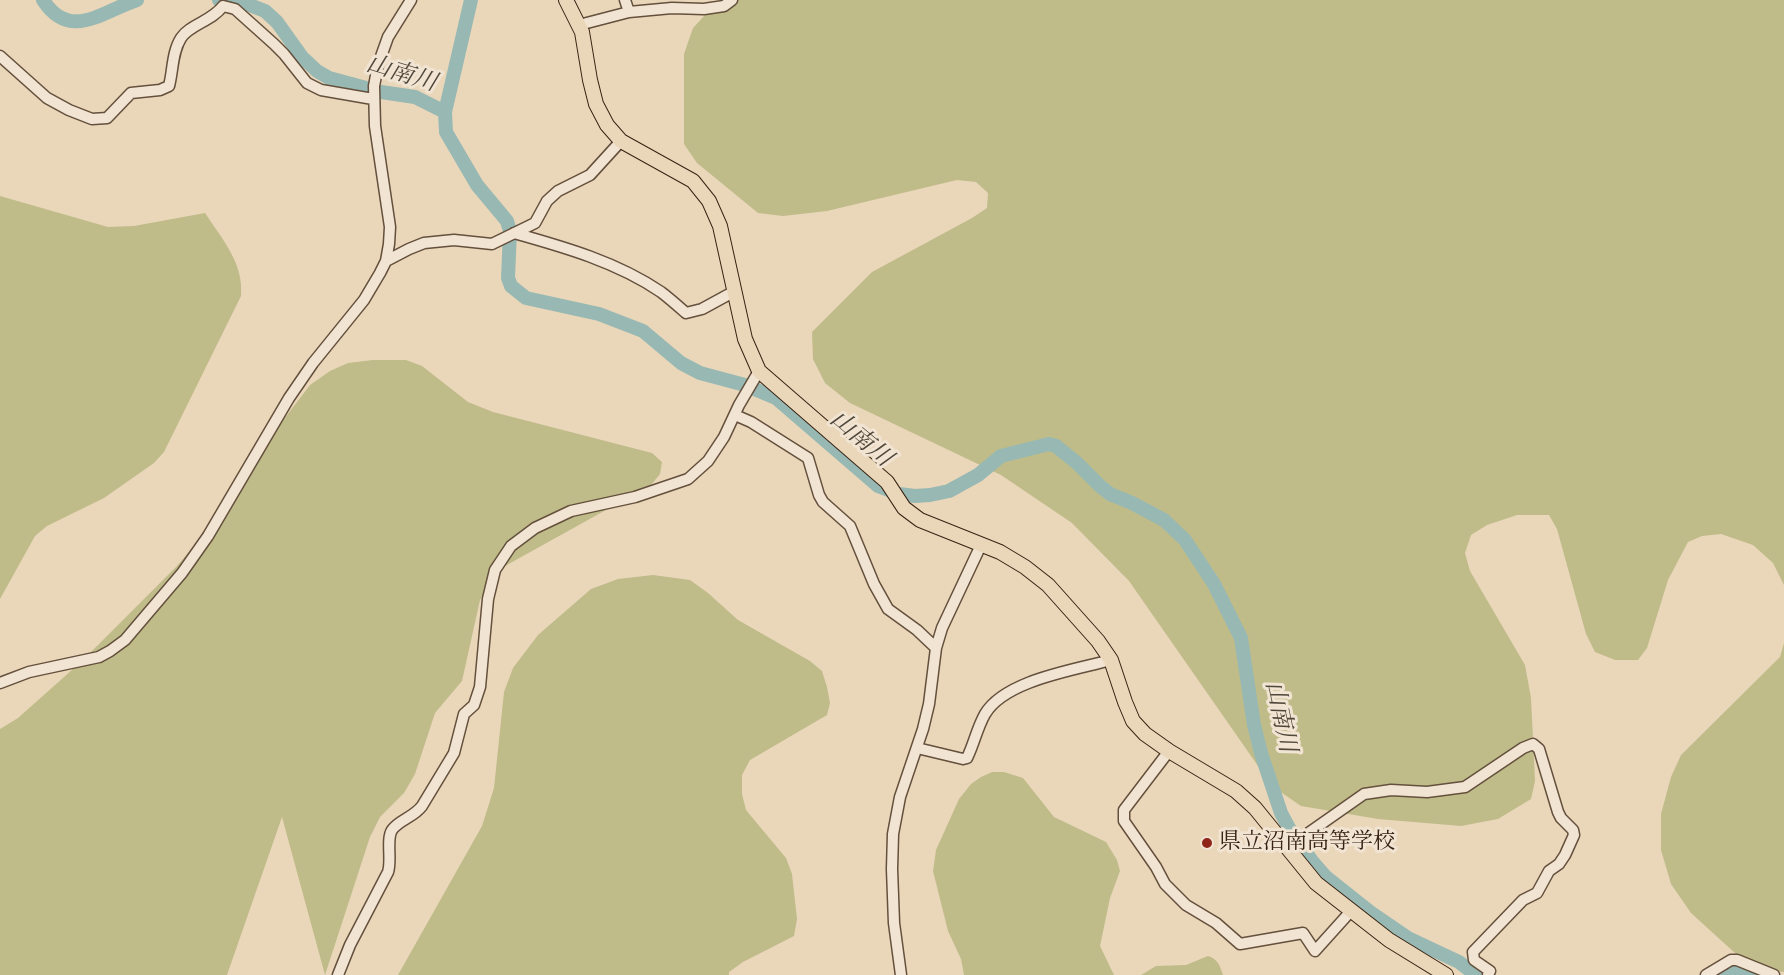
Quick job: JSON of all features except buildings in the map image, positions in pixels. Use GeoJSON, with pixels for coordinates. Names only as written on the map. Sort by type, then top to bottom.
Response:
{"type":"FeatureCollection","features":[{"type":"Feature","properties":{"kind":"main road"},"geometry":{"type":"LineString","coordinates":[[566,0],[582,32],[596,104],[607,125],[621,141],[693,181],[709,201],[720,226],[745,339],[759,371],[887,482],[904,508],[920,520],[1000,552],[1025,567],[1048,585],[1098,641],[1111,660],[1133,721],[1144,734],[1236,791],[1255,808],[1289,847],[1316,883],[1389,940],[1446,975]]}},
{"type":"Feature","properties":{"kind":"street"},"geometry":{"type":"LineString","coordinates":[[0,683],[28,672],[91,659],[110,651],[125,640],[182,573],[208,536],[289,398],[313,363],[364,300],[381,273],[386,261],[390,227],[375,126],[374,86],[378,65],[388,38],[411,0]]}},
{"type":"Feature","properties":{"kind":"street"},"geometry":{"type":"LineString","coordinates":[[625,0],[629,12]]}},
{"type":"Feature","properties":{"kind":"street"},"geometry":{"type":"LineString","coordinates":[[579,25],[629,12],[672,8],[704,9],[724,6],[732,0]]}},
{"type":"Feature","properties":{"kind":"street"},"geometry":{"type":"LineString","coordinates":[[0,56],[47,98],[92,119],[107,118],[132,93],[160,90],[169,86],[181,38],[207,21],[222,3],[235,9],[266,37],[284,54],[307,83],[321,90],[373,99]]}},
{"type":"Feature","properties":{"kind":"street"},"geometry":{"type":"LineString","coordinates":[[386,261],[424,243],[454,240],[492,244],[535,223],[547,201],[558,191],[590,175],[621,141]]}},
{"type":"Feature","properties":{"kind":"street"},"geometry":{"type":"LineString","coordinates":[[514,233],[610,264],[662,292],[686,313],[702,309],[735,291]]}},
{"type":"Feature","properties":{"kind":"street"},"geometry":{"type":"LineString","coordinates":[[338,975],[350,945],[388,872],[392,830],[417,813],[422,806],[454,753],[464,714],[474,705],[480,687],[488,599],[495,570],[511,546],[535,528],[571,511],[635,497],[688,479],[708,461],[724,437],[759,371]]}},
{"type":"Feature","properties":{"kind":"street"},"geometry":{"type":"LineString","coordinates":[[735,415],[751,422],[808,458],[819,495],[850,526],[874,584],[888,609],[917,630],[936,648]]}},
{"type":"Feature","properties":{"kind":"street"},"geometry":{"type":"LineString","coordinates":[[901,975],[894,923],[893,834],[900,797],[929,704],[936,648],[942,628],[981,545]]}},
{"type":"Feature","properties":{"kind":"street"},"geometry":{"type":"LineString","coordinates":[[917,748],[967,758],[985,715],[993,704],[1012,690],[1054,675],[1111,660]]}},
{"type":"Feature","properties":{"kind":"street"},"geometry":{"type":"LineString","coordinates":[[1289,847],[1364,794],[1391,790],[1427,792],[1465,787],[1523,748],[1533,744],[1539,749],[1558,812],[1573,830],[1574,835],[1565,855],[1559,864],[1549,871],[1537,893],[1523,900],[1473,952],[1474,960],[1491,973]]}},
{"type":"Feature","properties":{"kind":"street"},"geometry":{"type":"LineString","coordinates":[[1169,751],[1124,810],[1124,821],[1165,884],[1186,904],[1216,923],[1240,944],[1303,933],[1315,951],[1351,911]]}},
{"type":"Feature","properties":{"kind":"street"},"geometry":{"type":"LineString","coordinates":[[1706,975],[1731,960],[1737,960],[1774,975]]}},
{"type":"Feature","properties":{"kind":"shaded area"},"geometry":{"type":"Polygon","coordinates":[[[719,0],[1784,0],[1784,585],[1773,563],[1753,545],[1721,534],[1702,536],[1688,542],[1668,580],[1647,648],[1638,660],[1615,660],[1595,652],[1586,634],[1557,529],[1549,515],[1517,515],[1487,525],[1471,535],[1465,553],[1470,571],[1525,665],[1531,698],[1535,781],[1531,799],[1498,819],[1461,826],[1378,819],[1301,806],[1272,786],[1129,581],[1072,523],[1001,475],[850,403],[825,383],[813,359],[812,332],[872,272],[987,208],[988,193],[976,182],[957,180],[827,211],[783,216],[758,213],[697,163],[684,144],[684,54],[693,28],[719,0]]]}},
{"type":"Feature","properties":{"kind":"shaded area"},"geometry":{"type":"Polygon","coordinates":[[[0,196],[108,227],[134,226],[205,213],[225,242],[235,262],[241,284],[241,296],[164,452],[154,463],[104,498],[47,526],[35,536],[0,599],[0,196]]]}},
{"type":"Feature","properties":{"kind":"shaded area"},"geometry":{"type":"Polygon","coordinates":[[[406,360],[422,366],[468,402],[493,412],[652,453],[662,462],[660,474],[651,485],[505,566],[491,580],[480,600],[462,681],[435,713],[415,774],[404,793],[380,817],[370,837],[325,975],[282,817],[227,975],[0,975],[0,729],[18,718],[82,661],[176,567],[213,524],[271,436],[310,385],[330,371],[348,363],[406,360]]]}},
{"type":"Feature","properties":{"kind":"shaded area"},"geometry":{"type":"Polygon","coordinates":[[[653,575],[690,580],[738,620],[810,661],[822,671],[830,703],[827,715],[750,760],[742,775],[742,794],[746,810],[786,858],[792,874],[797,919],[794,936],[743,962],[729,972],[729,975],[398,975],[482,826],[494,788],[504,692],[513,668],[538,635],[591,589],[618,579],[653,575]]]}},
{"type":"Feature","properties":{"kind":"shaded area"},"geometry":{"type":"Polygon","coordinates":[[[1784,643],[1784,972],[1774,971],[1736,954],[1691,913],[1671,884],[1661,850],[1661,814],[1671,777],[1681,755],[1780,657],[1784,643]]]}},
{"type":"Feature","properties":{"kind":"shaded area"},"geometry":{"type":"Polygon","coordinates":[[[992,772],[1004,772],[1023,778],[1054,817],[1106,842],[1117,860],[1120,871],[1110,898],[1100,946],[1114,975],[964,975],[961,959],[948,931],[933,871],[936,850],[959,799],[971,784],[992,772]]]}},
{"type":"Feature","properties":{"kind":"shaded area"},"geometry":{"type":"Polygon","coordinates":[[[1208,956],[1220,966],[1223,975],[1141,975],[1156,966],[1186,965],[1208,956]]]}},
{"type":"Feature","properties":{"kind":"waterway","name":"山南川"},"geometry":{"type":"LineString","coordinates":[[43,0],[53,13],[64,19],[76,21],[99,16],[137,0]]}},
{"type":"Feature","properties":{"kind":"waterway","name":"山南川"},"geometry":{"type":"LineString","coordinates":[[219,0],[247,4],[265,11],[277,22],[302,57],[317,71],[329,78],[381,92],[415,97],[445,112]]}},
{"type":"Feature","properties":{"kind":"waterway","name":"山南川"},"geometry":{"type":"LineString","coordinates":[[471,0],[445,112],[446,132],[477,185],[507,221],[510,231],[508,278],[511,286],[526,298],[599,314],[643,331],[681,363],[700,373],[745,385],[776,398],[878,486],[899,494],[915,496],[949,491],[978,475],[1001,456],[1049,444],[1056,446],[1077,463],[1110,494],[1164,520],[1185,540],[1214,584],[1241,638],[1254,725],[1261,753],[1281,813],[1289,828],[1326,877],[1370,912],[1408,938],[1459,962],[1476,975]]}},
{"type":"Feature","properties":{"kind":"waterway","name":"山南川"},"geometry":{"type":"LineString","coordinates":[[1723,975],[1738,972],[1754,975]]}},
{"type":"Feature","properties":{"kind":"place","name":"県立沼南高等学校"},"geometry":{"type":"Point","coordinates":[1207,843]}}]}
